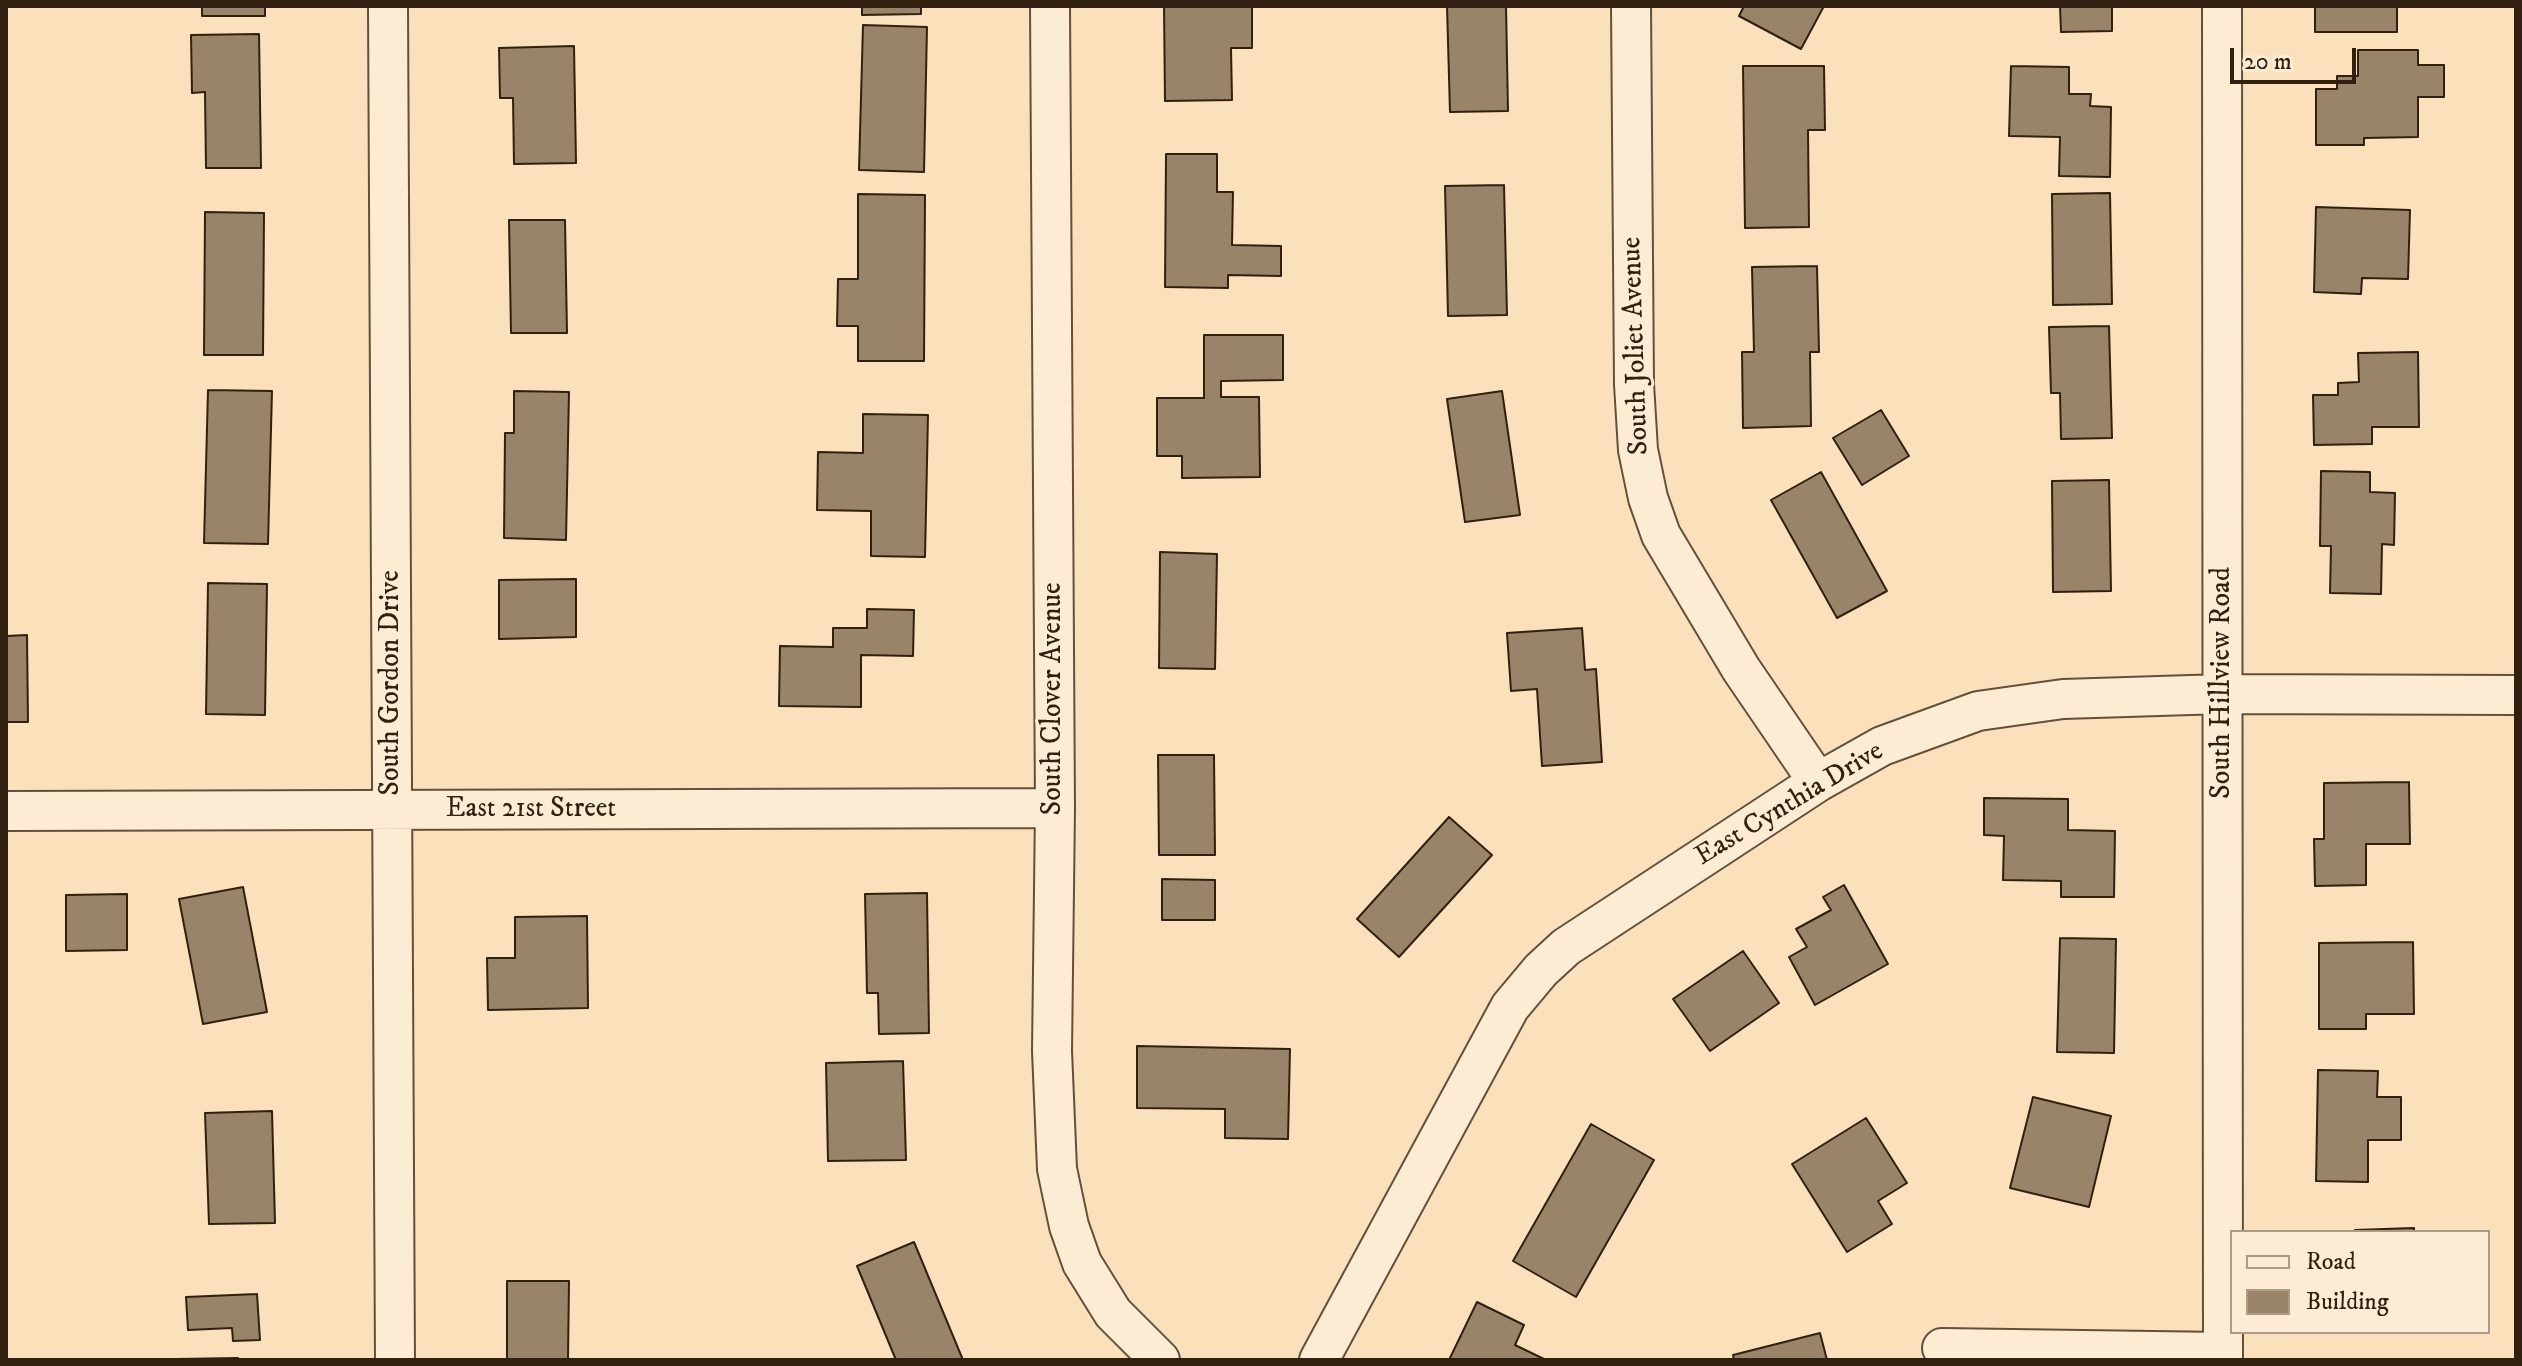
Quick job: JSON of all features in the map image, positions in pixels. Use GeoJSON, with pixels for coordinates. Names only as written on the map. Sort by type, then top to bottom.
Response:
{"type":"FeatureCollection","features":[{"type":"Feature","properties":{"kind":"street","name":"South Gordon Drive"},"geometry":{"type":"LineString","coordinates":[[388,6],[395,1360]]}},
{"type":"Feature","properties":{"kind":"street","name":"South Clover Avenue"},"geometry":{"type":"LineString","coordinates":[[1050,6],[1055,808],[1052,1051],[1057,1169],[1069,1226],[1082,1263],[1113,1313],[1160,1360]]}},
{"type":"Feature","properties":{"kind":"street","name":"South Joliet Avenue"},"geometry":{"type":"LineString","coordinates":[[1631,6],[1634,384],[1638,450],[1648,498],[1661,535],[1733,656],[1818,782]]}},
{"type":"Feature","properties":{"kind":"street","name":"South Hillview Road"},"geometry":{"type":"LineString","coordinates":[[2222,6],[2223,1356]]}},
{"type":"Feature","properties":{"kind":"street","name":"East Cynthia Drive"},"geometry":{"type":"LineString","coordinates":[[1319,1360],[1510,1007],[1541,970],[1566,947],[1818,782],[1882,746],[1978,711],[2063,699],[2223,694],[2516,695]]}},
{"type":"Feature","properties":{"kind":"street","name":"East 21st Street"},"geometry":{"type":"LineString","coordinates":[[6,811],[1055,808]]}},
{"type":"Feature","properties":{"kind":"street"},"geometry":{"type":"LineString","coordinates":[[1942,1348],[2223,1356]]}},
{"type":"Feature","properties":{"kind":"building"},"geometry":{"type":"Polygon","coordinates":[[[202,6],[265,6],[265,16],[202,16],[202,6]]]}},
{"type":"Feature","properties":{"kind":"building"},"geometry":{"type":"Polygon","coordinates":[[[862,6],[921,6],[921,14],[862,15],[862,6]]]}},
{"type":"Feature","properties":{"kind":"building"},"geometry":{"type":"Polygon","coordinates":[[[1164,6],[1252,6],[1252,48],[1231,48],[1232,100],[1165,101],[1164,6]]]}},
{"type":"Feature","properties":{"kind":"building"},"geometry":{"type":"Polygon","coordinates":[[[1447,6],[1506,6],[1508,111],[1450,112],[1447,6]]]}},
{"type":"Feature","properties":{"kind":"building"},"geometry":{"type":"Polygon","coordinates":[[[1744,6],[1824,6],[1801,49],[1739,16],[1744,6]]]}},
{"type":"Feature","properties":{"kind":"building"},"geometry":{"type":"Polygon","coordinates":[[[2060,6],[2112,6],[2112,31],[2061,32],[2060,6]]]}},
{"type":"Feature","properties":{"kind":"building"},"geometry":{"type":"Polygon","coordinates":[[[2315,6],[2397,6],[2397,32],[2315,32],[2315,6]]]}},
{"type":"Feature","properties":{"kind":"building"},"geometry":{"type":"Polygon","coordinates":[[[863,25],[927,27],[924,172],[859,170],[863,25]]]}},
{"type":"Feature","properties":{"kind":"building"},"geometry":{"type":"Polygon","coordinates":[[[259,34],[261,168],[206,168],[205,92],[192,93],[191,35],[259,34]]]}},
{"type":"Feature","properties":{"kind":"building"},"geometry":{"type":"Polygon","coordinates":[[[574,46],[576,163],[514,164],[513,98],[500,98],[499,48],[574,46]]]}},
{"type":"Feature","properties":{"kind":"building"},"geometry":{"type":"Polygon","coordinates":[[[2358,50],[2418,50],[2418,65],[2444,65],[2444,97],[2418,97],[2418,137],[2364,138],[2364,145],[2316,145],[2316,89],[2337,89],[2337,76],[2358,76],[2358,50]]]}},
{"type":"Feature","properties":{"kind":"building"},"geometry":{"type":"Polygon","coordinates":[[[1743,66],[1824,66],[1825,130],[1808,130],[1809,227],[1745,228],[1743,66]]]}},
{"type":"Feature","properties":{"kind":"building"},"geometry":{"type":"Polygon","coordinates":[[[2011,66],[2069,67],[2069,94],[2091,94],[2090,106],[2111,107],[2110,177],[2059,176],[2060,137],[2009,136],[2011,66]]]}},
{"type":"Feature","properties":{"kind":"building"},"geometry":{"type":"Polygon","coordinates":[[[1166,154],[1217,154],[1217,192],[1233,192],[1232,245],[1281,246],[1281,276],[1228,275],[1228,288],[1165,287],[1166,154]]]}},
{"type":"Feature","properties":{"kind":"building"},"geometry":{"type":"Polygon","coordinates":[[[1504,185],[1507,315],[1448,316],[1445,186],[1504,185]]]}},
{"type":"Feature","properties":{"kind":"building"},"geometry":{"type":"Polygon","coordinates":[[[2110,193],[2112,304],[2053,305],[2052,194],[2110,193]]]}},
{"type":"Feature","properties":{"kind":"building"},"geometry":{"type":"Polygon","coordinates":[[[858,194],[925,195],[924,361],[858,361],[858,326],[837,326],[838,279],[858,279],[858,194]]]}},
{"type":"Feature","properties":{"kind":"building"},"geometry":{"type":"Polygon","coordinates":[[[2316,207],[2410,210],[2408,279],[2362,278],[2361,294],[2314,292],[2316,207]]]}},
{"type":"Feature","properties":{"kind":"building"},"geometry":{"type":"Polygon","coordinates":[[[205,212],[264,213],[263,355],[204,355],[205,212]]]}},
{"type":"Feature","properties":{"kind":"building"},"geometry":{"type":"Polygon","coordinates":[[[509,220],[565,220],[567,333],[511,333],[509,220]]]}},
{"type":"Feature","properties":{"kind":"building"},"geometry":{"type":"Polygon","coordinates":[[[1817,266],[1819,352],[1810,352],[1811,426],[1743,428],[1742,352],[1754,352],[1752,267],[1817,266]]]}},
{"type":"Feature","properties":{"kind":"building"},"geometry":{"type":"Polygon","coordinates":[[[2109,326],[2112,438],[2061,439],[2060,393],[2051,393],[2049,327],[2109,326]]]}},
{"type":"Feature","properties":{"kind":"building"},"geometry":{"type":"Polygon","coordinates":[[[1204,335],[1283,335],[1283,380],[1221,381],[1221,397],[1259,397],[1260,477],[1182,478],[1182,456],[1157,456],[1157,398],[1204,398],[1204,335]]]}},
{"type":"Feature","properties":{"kind":"building"},"geometry":{"type":"Polygon","coordinates":[[[2418,352],[2419,427],[2372,427],[2372,444],[2314,445],[2313,395],[2338,395],[2338,383],[2359,382],[2358,353],[2418,352]]]}},
{"type":"Feature","properties":{"kind":"building"},"geometry":{"type":"Polygon","coordinates":[[[208,390],[272,391],[268,544],[204,543],[208,390]]]}},
{"type":"Feature","properties":{"kind":"building"},"geometry":{"type":"Polygon","coordinates":[[[514,391],[569,392],[566,540],[504,538],[505,433],[514,433],[514,391]]]}},
{"type":"Feature","properties":{"kind":"building"},"geometry":{"type":"Polygon","coordinates":[[[1502,391],[1520,515],[1465,522],[1447,399],[1502,391]]]}},
{"type":"Feature","properties":{"kind":"building"},"geometry":{"type":"Polygon","coordinates":[[[1881,410],[1909,456],[1862,485],[1833,438],[1881,410]]]}},
{"type":"Feature","properties":{"kind":"building"},"geometry":{"type":"Polygon","coordinates":[[[863,414],[928,415],[925,557],[871,556],[871,511],[817,510],[818,452],[863,453],[863,414]]]}},
{"type":"Feature","properties":{"kind":"building"},"geometry":{"type":"Polygon","coordinates":[[[2321,471],[2370,472],[2370,492],[2395,493],[2394,545],[2382,544],[2381,594],[2330,593],[2331,546],[2320,546],[2321,471]]]}},
{"type":"Feature","properties":{"kind":"building"},"geometry":{"type":"Polygon","coordinates":[[[1821,472],[1887,591],[1837,618],[1771,500],[1821,472]]]}},
{"type":"Feature","properties":{"kind":"building"},"geometry":{"type":"Polygon","coordinates":[[[2109,480],[2111,591],[2053,592],[2052,481],[2109,480]]]}},
{"type":"Feature","properties":{"kind":"building"},"geometry":{"type":"Polygon","coordinates":[[[1160,552],[1217,554],[1215,669],[1159,668],[1160,552]]]}},
{"type":"Feature","properties":{"kind":"building"},"geometry":{"type":"Polygon","coordinates":[[[576,579],[576,637],[499,639],[499,580],[576,579]]]}},
{"type":"Feature","properties":{"kind":"building"},"geometry":{"type":"Polygon","coordinates":[[[208,583],[267,584],[265,715],[206,714],[208,583]]]}},
{"type":"Feature","properties":{"kind":"building"},"geometry":{"type":"Polygon","coordinates":[[[867,609],[914,610],[913,656],[861,655],[861,707],[779,706],[780,646],[833,647],[833,628],[867,628],[867,609]]]}},
{"type":"Feature","properties":{"kind":"building"},"geometry":{"type":"Polygon","coordinates":[[[1582,628],[1585,670],[1596,669],[1602,762],[1542,766],[1537,689],[1511,691],[1507,633],[1582,628]]]}},
{"type":"Feature","properties":{"kind":"building"},"geometry":{"type":"Polygon","coordinates":[[[27,635],[28,722],[6,722],[6,636],[27,635]]]}},
{"type":"Feature","properties":{"kind":"building"},"geometry":{"type":"Polygon","coordinates":[[[1158,755],[1214,755],[1215,855],[1159,855],[1158,755]]]}},
{"type":"Feature","properties":{"kind":"building"},"geometry":{"type":"Polygon","coordinates":[[[2409,782],[2410,844],[2366,844],[2366,885],[2315,886],[2314,839],[2324,839],[2324,783],[2409,782]]]}},
{"type":"Feature","properties":{"kind":"building"},"geometry":{"type":"Polygon","coordinates":[[[1984,798],[2068,799],[2068,830],[2115,831],[2114,897],[2061,897],[2061,881],[2003,880],[2004,836],[1984,835],[1984,798]]]}},
{"type":"Feature","properties":{"kind":"building"},"geometry":{"type":"Polygon","coordinates":[[[1449,817],[1492,855],[1399,957],[1357,919],[1449,817]]]}},
{"type":"Feature","properties":{"kind":"building"},"geometry":{"type":"Polygon","coordinates":[[[1162,879],[1215,880],[1215,920],[1162,920],[1162,879]]]}},
{"type":"Feature","properties":{"kind":"building"},"geometry":{"type":"Polygon","coordinates":[[[1844,885],[1888,964],[1815,1005],[1789,957],[1807,947],[1796,929],[1831,910],[1823,897],[1844,885]]]}},
{"type":"Feature","properties":{"kind":"building"},"geometry":{"type":"Polygon","coordinates":[[[243,887],[267,1012],[203,1024],[179,899],[243,887]]]}},
{"type":"Feature","properties":{"kind":"building"},"geometry":{"type":"Polygon","coordinates":[[[927,893],[929,1033],[879,1034],[878,993],[867,993],[865,894],[927,893]]]}},
{"type":"Feature","properties":{"kind":"building"},"geometry":{"type":"Polygon","coordinates":[[[127,894],[127,950],[66,951],[66,895],[127,894]]]}},
{"type":"Feature","properties":{"kind":"building"},"geometry":{"type":"Polygon","coordinates":[[[587,916],[588,1008],[488,1010],[487,958],[515,958],[515,917],[587,916]]]}},
{"type":"Feature","properties":{"kind":"building"},"geometry":{"type":"Polygon","coordinates":[[[2060,938],[2116,939],[2114,1053],[2057,1052],[2060,938]]]}},
{"type":"Feature","properties":{"kind":"building"},"geometry":{"type":"Polygon","coordinates":[[[2413,942],[2414,1014],[2366,1014],[2366,1029],[2319,1029],[2319,943],[2413,942]]]}},
{"type":"Feature","properties":{"kind":"building"},"geometry":{"type":"Polygon","coordinates":[[[1743,951],[1779,1003],[1710,1051],[1673,999],[1743,951]]]}},
{"type":"Feature","properties":{"kind":"building"},"geometry":{"type":"Polygon","coordinates":[[[1137,1046],[1290,1049],[1288,1139],[1225,1138],[1225,1109],[1137,1108],[1137,1046]]]}},
{"type":"Feature","properties":{"kind":"building"},"geometry":{"type":"Polygon","coordinates":[[[903,1061],[906,1160],[828,1161],[826,1063],[903,1061]]]}},
{"type":"Feature","properties":{"kind":"building"},"geometry":{"type":"Polygon","coordinates":[[[2318,1070],[2378,1071],[2377,1097],[2401,1097],[2401,1140],[2368,1140],[2368,1182],[2316,1181],[2318,1070]]]}},
{"type":"Feature","properties":{"kind":"building"},"geometry":{"type":"Polygon","coordinates":[[[2033,1097],[2111,1116],[2089,1207],[2010,1188],[2033,1097]]]}},
{"type":"Feature","properties":{"kind":"building"},"geometry":{"type":"Polygon","coordinates":[[[272,1111],[275,1223],[209,1224],[205,1113],[272,1111]]]}},
{"type":"Feature","properties":{"kind":"building"},"geometry":{"type":"Polygon","coordinates":[[[1866,1118],[1907,1183],[1878,1201],[1892,1224],[1847,1252],[1792,1164],[1866,1118]]]}},
{"type":"Feature","properties":{"kind":"building"},"geometry":{"type":"Polygon","coordinates":[[[1591,1124],[1654,1160],[1576,1297],[1513,1261],[1591,1124]]]}},
{"type":"Feature","properties":{"kind":"building"},"geometry":{"type":"Polygon","coordinates":[[[2414,1228],[2414,1230],[2355,1230],[2414,1228]]]}},
{"type":"Feature","properties":{"kind":"building"},"geometry":{"type":"Polygon","coordinates":[[[914,1242],[963,1360],[896,1360],[857,1266],[914,1242]]]}},
{"type":"Feature","properties":{"kind":"building"},"geometry":{"type":"Polygon","coordinates":[[[507,1281],[569,1281],[568,1360],[507,1360],[507,1281]]]}},
{"type":"Feature","properties":{"kind":"building"},"geometry":{"type":"Polygon","coordinates":[[[257,1294],[260,1340],[233,1341],[232,1328],[188,1330],[186,1297],[257,1294]]]}},
{"type":"Feature","properties":{"kind":"building"},"geometry":{"type":"Polygon","coordinates":[[[1477,1302],[1524,1325],[1515,1345],[1546,1360],[1449,1360],[1477,1302]]]}},
{"type":"Feature","properties":{"kind":"building"},"geometry":{"type":"Polygon","coordinates":[[[1820,1333],[1827,1360],[1734,1360],[1733,1355],[1820,1333]]]}},
{"type":"Feature","properties":{"kind":"building"},"geometry":{"type":"Polygon","coordinates":[[[238,1358],[238,1360],[177,1359],[238,1358]]]}}]}
